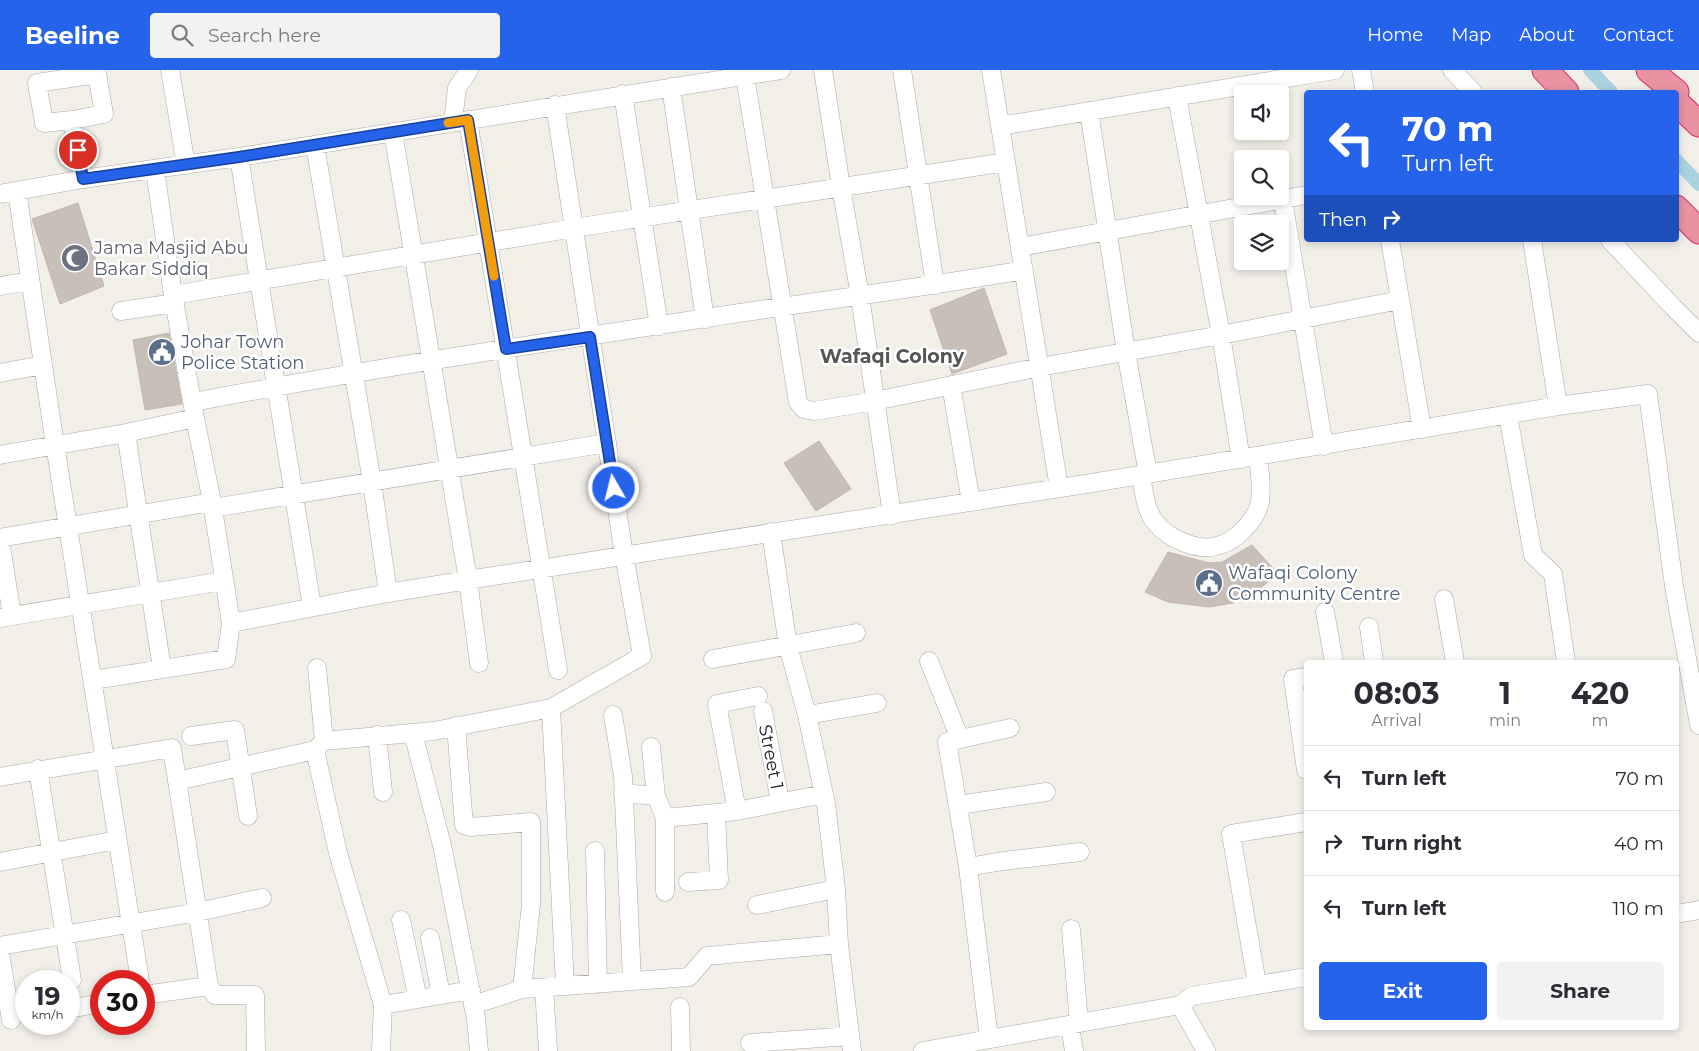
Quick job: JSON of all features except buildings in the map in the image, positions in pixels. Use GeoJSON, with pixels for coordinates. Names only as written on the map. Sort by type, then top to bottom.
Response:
{"type":"FeatureCollection","features":[{"type":"Feature","properties":{"kind":"highway"},"geometry":{"type":"LineString","coordinates":[[1545,70],[1564,90]]}},
{"type":"Feature","properties":{"kind":"highway"},"geometry":{"type":"LineString","coordinates":[[1645,70],[1665,90]]}},
{"type":"Feature","properties":{"kind":"highway"},"geometry":{"type":"LineString","coordinates":[[1649,70],[1672,90]]}},
{"type":"Feature","properties":{"kind":"highway"},"geometry":{"type":"LineString","coordinates":[[1679,95],[1699,112]]}},
{"type":"Feature","properties":{"kind":"highway"},"geometry":{"type":"LineString","coordinates":[[1679,105],[1699,124]]}},
{"type":"Feature","properties":{"kind":"highway"},"geometry":{"type":"LineString","coordinates":[[1679,211],[1699,231]]}},
{"type":"Feature","properties":{"kind":"street"},"geometry":{"type":"LineString","coordinates":[[170,70],[186,165]]}},
{"type":"Feature","properties":{"kind":"street"},"geometry":{"type":"LineString","coordinates":[[469,70],[457,88],[460,121],[489,243],[558,670]]}},
{"type":"Feature","properties":{"kind":"street"},"geometry":{"type":"LineString","coordinates":[[138,970],[30,281],[9,193],[83,179],[239,157],[781,70]]}},
{"type":"Feature","properties":{"kind":"street"},"geometry":{"type":"LineString","coordinates":[[823,70],[860,296],[892,515]]}},
{"type":"Feature","properties":{"kind":"street"},"geometry":{"type":"LineString","coordinates":[[902,70],[935,285]]}},
{"type":"Feature","properties":{"kind":"street"},"geometry":{"type":"LineString","coordinates":[[991,70],[1060,488]]}},
{"type":"Feature","properties":{"kind":"street"},"geometry":{"type":"LineString","coordinates":[[1000,126],[1335,70]]}},
{"type":"Feature","properties":{"kind":"street"},"geometry":{"type":"LineString","coordinates":[[1361,70],[1365,90]]}},
{"type":"Feature","properties":{"kind":"street"},"geometry":{"type":"LineString","coordinates":[[1452,70],[1471,90]]}},
{"type":"Feature","properties":{"kind":"street"},"geometry":{"type":"LineString","coordinates":[[745,76],[798,402],[804,409],[814,411],[875,401],[1040,367],[1221,335],[1400,300]]}},
{"type":"Feature","properties":{"kind":"street"},"geometry":{"type":"LineString","coordinates":[[672,87],[705,318]]}},
{"type":"Feature","properties":{"kind":"street"},"geometry":{"type":"LineString","coordinates":[[623,94],[659,326]]}},
{"type":"Feature","properties":{"kind":"street"},"geometry":{"type":"LineString","coordinates":[[1088,111],[1126,352],[1144,475],[1146,504],[1156,523],[1172,538],[1197,547],[1219,546],[1238,536],[1253,520],[1260,503],[1261,482],[1250,458],[1221,335],[1177,96]]}},
{"type":"Feature","properties":{"kind":"street"},"geometry":{"type":"LineString","coordinates":[[178,780],[240,767],[320,745],[377,735],[413,733],[551,708],[642,656],[624,555],[554,105]]}},
{"type":"Feature","properties":{"kind":"street"},"geometry":{"type":"LineString","coordinates":[[72,120],[83,179]]}},
{"type":"Feature","properties":{"kind":"street"},"geometry":{"type":"LineString","coordinates":[[393,132],[468,580],[479,663]]}},
{"type":"Feature","properties":{"kind":"street"},"geometry":{"type":"LineString","coordinates":[[315,145],[372,482],[388,593]]}},
{"type":"Feature","properties":{"kind":"street"},"geometry":{"type":"LineString","coordinates":[[239,157],[312,607]]}},
{"type":"Feature","properties":{"kind":"street"},"geometry":{"type":"LineString","coordinates":[[120,311],[259,282],[413,255],[764,198],[1006,162]]}},
{"type":"Feature","properties":{"kind":"street"},"geometry":{"type":"LineString","coordinates":[[93,680],[226,659],[230,623],[213,505],[174,299],[154,170]]}},
{"type":"Feature","properties":{"kind":"street"},"geometry":{"type":"LineString","coordinates":[[1289,199],[1304,196]]}},
{"type":"Feature","properties":{"kind":"street"},"geometry":{"type":"LineString","coordinates":[[1020,247],[1255,205]]}},
{"type":"Feature","properties":{"kind":"street"},"geometry":{"type":"LineString","coordinates":[[1284,205],[1324,446]]}},
{"type":"Feature","properties":{"kind":"street"},"geometry":{"type":"LineString","coordinates":[[1390,242],[1422,430]]}},
{"type":"Feature","properties":{"kind":"street"},"geometry":{"type":"LineString","coordinates":[[1532,242],[1558,406]]}},
{"type":"Feature","properties":{"kind":"street"},"geometry":{"type":"LineString","coordinates":[[1612,242],[1699,333]]}},
{"type":"Feature","properties":{"kind":"street"},"geometry":{"type":"LineString","coordinates":[[0,455],[126,433],[194,410],[276,387],[506,349],[1024,270]]}},
{"type":"Feature","properties":{"kind":"street"},"geometry":{"type":"LineString","coordinates":[[0,286],[30,281]]}},
{"type":"Feature","properties":{"kind":"street"},"geometry":{"type":"LineString","coordinates":[[0,373],[43,365]]}},
{"type":"Feature","properties":{"kind":"street"},"geometry":{"type":"LineString","coordinates":[[951,385],[971,502]]}},
{"type":"Feature","properties":{"kind":"street"},"geometry":{"type":"LineString","coordinates":[[230,623],[468,580],[1144,475],[1508,416],[1558,406],[1648,394],[1674,586],[1699,725]]}},
{"type":"Feature","properties":{"kind":"street"},"geometry":{"type":"LineString","coordinates":[[1508,416],[1533,555],[1553,574],[1566,660]]}},
{"type":"Feature","properties":{"kind":"street"},"geometry":{"type":"LineString","coordinates":[[126,433],[162,669]]}},
{"type":"Feature","properties":{"kind":"street"},"geometry":{"type":"LineString","coordinates":[[223,581],[6,617],[0,539],[139,514],[294,495],[607,443]]}},
{"type":"Feature","properties":{"kind":"street"},"geometry":{"type":"LineString","coordinates":[[750,1043],[851,1044],[838,944],[836,889],[824,794],[807,715],[788,646],[771,532]]}},
{"type":"Feature","properties":{"kind":"street"},"geometry":{"type":"LineString","coordinates":[[1444,599],[1455,660]]}},
{"type":"Feature","properties":{"kind":"street"},"geometry":{"type":"LineString","coordinates":[[1326,612],[1334,660]]}},
{"type":"Feature","properties":{"kind":"street"},"geometry":{"type":"LineString","coordinates":[[1368,627],[1374,660]]}},
{"type":"Feature","properties":{"kind":"street"},"geometry":{"type":"LineString","coordinates":[[713,659],[856,633]]}},
{"type":"Feature","properties":{"kind":"street"},"geometry":{"type":"LineString","coordinates":[[929,661],[960,739]]}},
{"type":"Feature","properties":{"kind":"street"},"geometry":{"type":"LineString","coordinates":[[317,668],[320,745],[338,853],[382,1005],[382,1051]]}},
{"type":"Feature","properties":{"kind":"street"},"geometry":{"type":"LineString","coordinates":[[1304,677],[1293,679],[1304,756]]}},
{"type":"Feature","properties":{"kind":"street"},"geometry":{"type":"LineString","coordinates":[[807,715],[877,703]]}},
{"type":"Feature","properties":{"kind":"street","name":"Street 1"},"geometry":{"type":"LineString","coordinates":[[737,811],[717,704],[760,704],[780,802]]}},
{"type":"Feature","properties":{"kind":"street"},"geometry":{"type":"LineString","coordinates":[[551,708],[565,986]]}},
{"type":"Feature","properties":{"kind":"street"},"geometry":{"type":"LineString","coordinates":[[613,715],[623,776],[632,981]]}},
{"type":"Feature","properties":{"kind":"street"},"geometry":{"type":"LineString","coordinates":[[456,726],[464,825],[470,827],[531,822],[531,904],[522,989]]}},
{"type":"Feature","properties":{"kind":"street"},"geometry":{"type":"LineString","coordinates":[[989,1039],[968,867],[947,742],[1010,728]]}},
{"type":"Feature","properties":{"kind":"street"},"geometry":{"type":"LineString","coordinates":[[191,736],[235,730],[248,816]]}},
{"type":"Feature","properties":{"kind":"street"},"geometry":{"type":"LineString","coordinates":[[413,733],[442,845],[472,997],[479,1051]]}},
{"type":"Feature","properties":{"kind":"street"},"geometry":{"type":"LineString","coordinates":[[377,735],[383,792]]}},
{"type":"Feature","properties":{"kind":"street"},"geometry":{"type":"LineString","coordinates":[[651,747],[656,796],[665,818],[665,892]]}},
{"type":"Feature","properties":{"kind":"street"},"geometry":{"type":"LineString","coordinates":[[0,777],[38,769],[172,748],[210,986],[216,995],[255,995],[256,1051]]}},
{"type":"Feature","properties":{"kind":"street"},"geometry":{"type":"LineString","coordinates":[[38,769],[70,970]]}},
{"type":"Feature","properties":{"kind":"street"},"geometry":{"type":"LineString","coordinates":[[958,805],[1046,792]]}},
{"type":"Feature","properties":{"kind":"street"},"geometry":{"type":"LineString","coordinates":[[623,793],[656,796]]}},
{"type":"Feature","properties":{"kind":"street"},"geometry":{"type":"LineString","coordinates":[[665,818],[737,811],[824,794]]}},
{"type":"Feature","properties":{"kind":"street"},"geometry":{"type":"LineString","coordinates":[[688,882],[719,880],[716,813]]}},
{"type":"Feature","properties":{"kind":"street"},"geometry":{"type":"LineString","coordinates":[[1257,984],[1231,834],[1304,822]]}},
{"type":"Feature","properties":{"kind":"street"},"geometry":{"type":"LineString","coordinates":[[0,862],[117,840]]}},
{"type":"Feature","properties":{"kind":"street"},"geometry":{"type":"LineString","coordinates":[[595,851],[598,984]]}},
{"type":"Feature","properties":{"kind":"street"},"geometry":{"type":"LineString","coordinates":[[968,867],[1080,852]]}},
{"type":"Feature","properties":{"kind":"street"},"geometry":{"type":"LineString","coordinates":[[757,905],[836,889]]}},
{"type":"Feature","properties":{"kind":"street"},"geometry":{"type":"LineString","coordinates":[[0,946],[198,912],[262,898]]}},
{"type":"Feature","properties":{"kind":"street"},"geometry":{"type":"LineString","coordinates":[[1679,913],[1699,910]]}},
{"type":"Feature","properties":{"kind":"street"},"geometry":{"type":"LineString","coordinates":[[401,920],[418,999]]}},
{"type":"Feature","properties":{"kind":"street"},"geometry":{"type":"LineString","coordinates":[[1071,929],[1074,1051]]}},
{"type":"Feature","properties":{"kind":"street"},"geometry":{"type":"LineString","coordinates":[[430,938],[441,995]]}},
{"type":"Feature","properties":{"kind":"street"},"geometry":{"type":"LineString","coordinates":[[382,1005],[441,995],[472,997],[522,989],[689,977],[707,956],[838,944]]}},
{"type":"Feature","properties":{"kind":"street"},"geometry":{"type":"LineString","coordinates":[[0,953],[12,1020]]}},
{"type":"Feature","properties":{"kind":"street"},"geometry":{"type":"LineString","coordinates":[[922,1051],[1180,1005],[1192,996],[1304,977]]}},
{"type":"Feature","properties":{"kind":"street"},"geometry":{"type":"LineString","coordinates":[[155,994],[210,986]]}},
{"type":"Feature","properties":{"kind":"street"},"geometry":{"type":"LineString","coordinates":[[544,988],[548,1051]]}},
{"type":"Feature","properties":{"kind":"street"},"geometry":{"type":"LineString","coordinates":[[1180,1005],[1206,1051]]}},
{"type":"Feature","properties":{"kind":"street"},"geometry":{"type":"LineString","coordinates":[[680,1007],[681,1051]]}},
{"type":"Feature","properties":{"kind":"waterway"},"geometry":{"type":"LineString","coordinates":[[1590,70],[1609,90]]}},
{"type":"Feature","properties":{"kind":"waterway"},"geometry":{"type":"LineString","coordinates":[[1679,163],[1699,184]]}},
{"type":"Feature","properties":{"kind":"slow traffic"},"geometry":{"type":"LineString","coordinates":[[448,123],[468,120],[494,276]]}},
{"type":"Feature","properties":{"kind":"place","name":"Jama Masjid Abu Bakar Siddiq"},"geometry":{"type":"Point","coordinates":[75,258]}},
{"type":"Feature","properties":{"kind":"place","name":"Johar Town Police Station"},"geometry":{"type":"Point","coordinates":[162,352]}},
{"type":"Feature","properties":{"kind":"place","name":"Wafaqi Colony Community Centre"},"geometry":{"type":"Point","coordinates":[1209,583]}},
{"type":"Feature","properties":{"kind":"district","name":"Wafaqi Colony"},"geometry":{"type":"Point","coordinates":[892,356]}},
{"type":"Feature","properties":{"kind":"route"},"geometry":{"type":"LineString","coordinates":[[78,150],[83,179],[239,157],[468,120],[506,349],[590,337],[614,488]]}}]}
